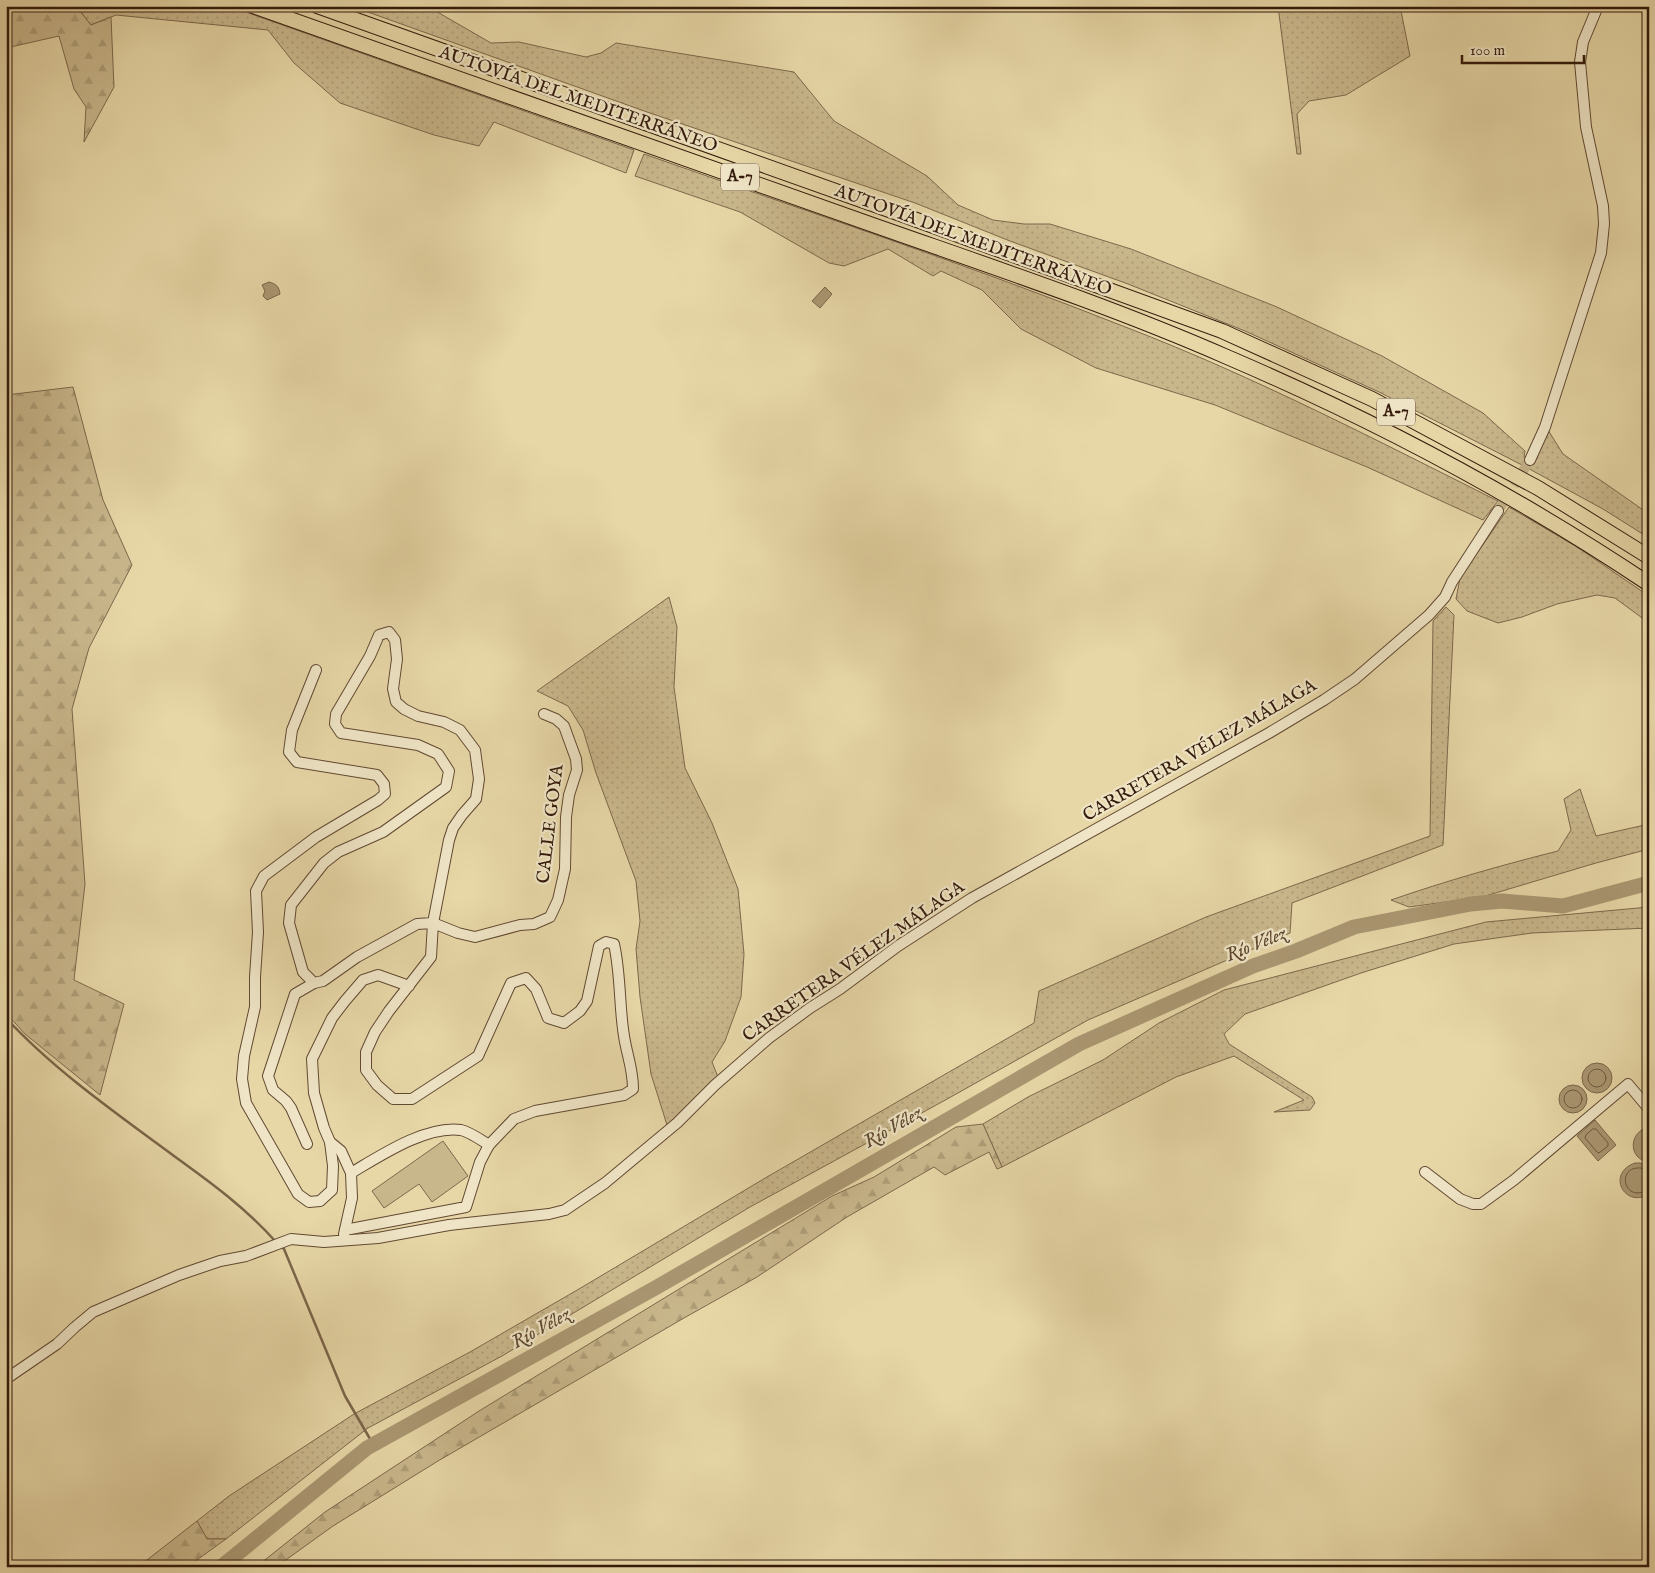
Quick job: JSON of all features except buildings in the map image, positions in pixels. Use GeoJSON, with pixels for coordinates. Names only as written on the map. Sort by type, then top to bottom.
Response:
{"type":"FeatureCollection","features":[{"type":"Feature","properties":{"kind":"highway","name":"AUTOVÍA DEL MEDITERRÁNEO"},"geometry":{"type":"LineString","coordinates":[[253,6],[1064,292],[1225,356],[1357,416],[1486,484],[1592,546],[1649,584]]}},
{"type":"Feature","properties":{"kind":"highway","name":"AUTOVÍA DEL MEDITERRÁNEO"},"geometry":{"type":"LineString","coordinates":[[316,6],[1222,331],[1372,399],[1538,488],[1649,557]]}},
{"type":"Feature","properties":{"kind":"street"},"geometry":{"type":"LineString","coordinates":[[1530,460],[1545,427],[1601,253],[1604,206],[1586,127],[1580,62],[1583,42],[1598,6]]}},
{"type":"Feature","properties":{"kind":"street","name":"CARRETERA VÉLEZ MÁLAGA"},"geometry":{"type":"LineString","coordinates":[[6,1379],[57,1344],[93,1312],[179,1275],[220,1261],[246,1256],[291,1239],[343,1242],[378,1238],[449,1225],[549,1214],[565,1210],[605,1183],[676,1123],[769,1038],[935,921],[972,898],[1269,733],[1355,679],[1429,615],[1444,598],[1498,511]]}},
{"type":"Feature","properties":{"kind":"street"},"geometry":{"type":"LineString","coordinates":[[314,983],[303,972],[288,923],[291,905],[324,863],[338,852],[383,832],[446,787],[449,771],[438,754],[418,745],[340,733],[335,724],[336,714],[370,656],[379,635],[389,632],[396,640],[397,659],[393,689],[396,702],[404,709],[418,716],[444,722],[460,730],[475,750],[478,779],[476,799],[453,828],[433,923],[431,957],[375,1032],[366,1052],[366,1070],[377,1085],[393,1099],[412,1099],[478,1056],[511,982],[526,978],[536,989],[548,1018],[564,1023],[580,1011],[587,1001],[599,946],[606,942],[614,944],[620,974],[624,1036],[633,1072],[633,1089],[624,1095],[535,1111],[514,1119],[488,1144],[480,1162],[466,1207],[345,1230]]}},
{"type":"Feature","properties":{"kind":"street"},"geometry":{"type":"LineString","coordinates":[[316,670],[292,730],[290,752],[297,762],[377,775],[384,784],[385,794],[316,837],[264,876],[256,891],[258,932],[255,1007],[244,1056],[242,1079],[246,1103],[298,1194],[309,1202],[320,1201],[332,1190],[333,1166],[330,1142],[314,1093],[312,1059],[322,1036],[332,1018],[363,980],[378,975],[408,986]]}},
{"type":"Feature","properties":{"kind":"street","name":"CALLE GOYA"},"geometry":{"type":"LineString","coordinates":[[433,923],[458,933],[475,937],[520,925],[534,924],[550,917],[558,900],[565,868],[568,803],[577,770],[576,759],[564,726],[556,719],[544,714]]}},
{"type":"Feature","properties":{"kind":"street"},"geometry":{"type":"LineString","coordinates":[[307,1144],[291,1108],[273,1090],[268,1076],[295,994],[314,983],[324,981],[357,957],[417,924],[433,923]]}},
{"type":"Feature","properties":{"kind":"street"},"geometry":{"type":"LineString","coordinates":[[1425,1172],[1460,1199],[1473,1204],[1481,1204],[1514,1180],[1628,1084],[1649,1109]]}},
{"type":"Feature","properties":{"kind":"street"},"geometry":{"type":"LineString","coordinates":[[351,1173],[380,1156],[436,1131],[462,1130],[488,1144]]}},
{"type":"Feature","properties":{"kind":"street"},"geometry":{"type":"LineString","coordinates":[[330,1142],[341,1151],[351,1173],[352,1198],[343,1242]]}},
{"type":"Feature","properties":{"kind":"green space"},"geometry":{"type":"Polygon","coordinates":[[[6,6],[76,6],[91,25],[111,17],[114,87],[84,142],[86,107],[74,89],[59,36],[6,48],[6,6]]]}},
{"type":"Feature","properties":{"kind":"green space"},"geometry":{"type":"Polygon","coordinates":[[[76,6],[229,6],[634,150],[626,173],[494,122],[479,146],[434,135],[340,103],[294,63],[268,30],[116,15],[91,25],[76,6]]]}},
{"type":"Feature","properties":{"kind":"green space"},"geometry":{"type":"Polygon","coordinates":[[[351,6],[427,6],[491,43],[519,42],[586,57],[601,53],[616,43],[794,72],[834,121],[927,176],[958,205],[993,220],[1024,224],[1050,224],[1131,249],[1277,307],[1382,356],[1483,413],[1525,451],[1524,457],[1534,463],[1548,430],[1563,454],[1649,514],[1649,538],[1603,509],[1522,465],[1379,392],[1245,331],[1128,284],[1010,241],[915,203],[647,112],[351,6]]]}},
{"type":"Feature","properties":{"kind":"green space"},"geometry":{"type":"Polygon","coordinates":[[[1278,6],[1400,6],[1410,56],[1346,95],[1309,101],[1297,114],[1301,154],[1297,154],[1278,6]]]}},
{"type":"Feature","properties":{"kind":"green space"},"geometry":{"type":"Polygon","coordinates":[[[644,154],[948,260],[1175,347],[1269,388],[1498,501],[1483,520],[1367,467],[1215,405],[1096,368],[1021,329],[982,290],[941,271],[933,276],[888,249],[844,266],[829,263],[740,212],[635,176],[644,154]]]}},
{"type":"Feature","properties":{"kind":"green space"},"geometry":{"type":"Polygon","coordinates":[[[73,387],[103,500],[132,565],[89,648],[72,709],[85,884],[74,980],[124,1004],[100,1095],[25,1034],[6,1013],[6,395],[73,387]]]}},
{"type":"Feature","properties":{"kind":"green space"},"geometry":{"type":"Polygon","coordinates":[[[1509,507],[1577,547],[1649,596],[1649,623],[1615,598],[1597,595],[1557,604],[1522,617],[1498,623],[1467,611],[1456,599],[1460,578],[1509,507]]]}},
{"type":"Feature","properties":{"kind":"green space"},"geometry":{"type":"Polygon","coordinates":[[[669,597],[677,627],[674,687],[685,768],[712,823],[738,889],[744,954],[741,997],[725,1041],[712,1062],[718,1077],[667,1125],[651,1074],[640,997],[636,949],[640,921],[636,881],[596,773],[583,730],[568,706],[537,691],[669,597]]]}},
{"type":"Feature","properties":{"kind":"green space"},"geometry":{"type":"Polygon","coordinates":[[[1446,607],[1454,615],[1443,845],[1292,903],[1290,933],[1088,1020],[750,1207],[502,1356],[368,1428],[226,1539],[207,1539],[197,1521],[229,1496],[354,1414],[470,1352],[767,1177],[1034,1023],[1039,991],[1206,917],[1430,836],[1433,621],[1446,607]]]}},
{"type":"Feature","properties":{"kind":"green space"},"geometry":{"type":"Polygon","coordinates":[[[1580,789],[1596,836],[1649,824],[1649,849],[1482,897],[1409,907],[1391,900],[1432,886],[1558,851],[1571,830],[1564,799],[1580,789]]]}},
{"type":"Feature","properties":{"kind":"green space"},"geometry":{"type":"Polygon","coordinates":[[[1649,907],[1649,928],[1532,933],[1454,944],[1361,973],[1245,1014],[1224,1034],[1229,1044],[1312,1097],[1315,1103],[1310,1110],[1274,1112],[1304,1100],[1234,1056],[1176,1077],[1002,1167],[983,1124],[1028,1097],[1103,1060],[1159,1023],[1224,990],[1486,922],[1649,907]]]}},
{"type":"Feature","properties":{"kind":"green space"},"geometry":{"type":"Polygon","coordinates":[[[983,1124],[1002,1167],[997,1169],[989,1152],[945,1175],[934,1167],[847,1217],[757,1277],[438,1461],[333,1526],[276,1567],[256,1567],[325,1512],[479,1411],[666,1297],[832,1196],[874,1177],[956,1127],[983,1124]]]}},
{"type":"Feature","properties":{"kind":"green space"},"geometry":{"type":"Polygon","coordinates":[[[443,1141],[468,1176],[432,1202],[419,1184],[384,1208],[372,1191],[443,1141]]]}},
{"type":"Feature","properties":{"kind":"green space"},"geometry":{"type":"Polygon","coordinates":[[[197,1521],[207,1539],[226,1539],[187,1567],[138,1567],[197,1521]]]}},
{"type":"Feature","properties":{"kind":"water"},"geometry":{"type":"Polygon","coordinates":[[[269,282],[277,286],[280,294],[267,300],[263,296],[265,291],[262,285],[269,282]]]}},
{"type":"Feature","properties":{"kind":"water"},"geometry":{"type":"Polygon","coordinates":[[[825,287],[832,294],[820,308],[812,301],[825,287]]]}},
{"type":"Feature","properties":{"kind":"water"},"geometry":{"type":"Polygon","coordinates":[[[1597,1063],[1607,1068],[1612,1078],[1607,1088],[1597,1093],[1587,1088],[1582,1078],[1587,1068],[1597,1063]]]}},
{"type":"Feature","properties":{"kind":"water"},"geometry":{"type":"Polygon","coordinates":[[[1573,1085],[1583,1089],[1587,1099],[1583,1109],[1573,1113],[1563,1109],[1559,1099],[1563,1089],[1573,1085]]]}},
{"type":"Feature","properties":{"kind":"water"},"geometry":{"type":"Polygon","coordinates":[[[1595,1120],[1616,1145],[1598,1161],[1577,1136],[1595,1120]]]}},
{"type":"Feature","properties":{"kind":"water"},"geometry":{"type":"Polygon","coordinates":[[[1649,1127],[1649,1162],[1637,1156],[1633,1145],[1637,1134],[1649,1127]]]}},
{"type":"Feature","properties":{"kind":"water"},"geometry":{"type":"Polygon","coordinates":[[[1635,1163],[1649,1167],[1649,1194],[1640,1197],[1632,1197],[1626,1193],[1620,1181],[1621,1174],[1626,1168],[1635,1163]]]}},
{"type":"Feature","properties":{"kind":"waterway","name":"Río Vélez"},"geometry":{"type":"LineString","coordinates":[[221,1567],[367,1448],[657,1287],[1079,1044],[1253,966],[1354,927],[1471,904],[1502,901],[1563,906],[1649,883]]}},
{"type":"Feature","properties":{"kind":"waterway"},"geometry":{"type":"LineString","coordinates":[[6,1018],[44,1056],[108,1108],[227,1196],[276,1242]]}},
{"type":"Feature","properties":{"kind":"waterway"},"geometry":{"type":"LineString","coordinates":[[280,1245],[284,1249],[345,1396],[373,1444]]}},
{"type":"Feature","properties":{"kind":"tunnel"},"geometry":{"type":"LineString","coordinates":[[1498,511],[1530,460]]}}]}
